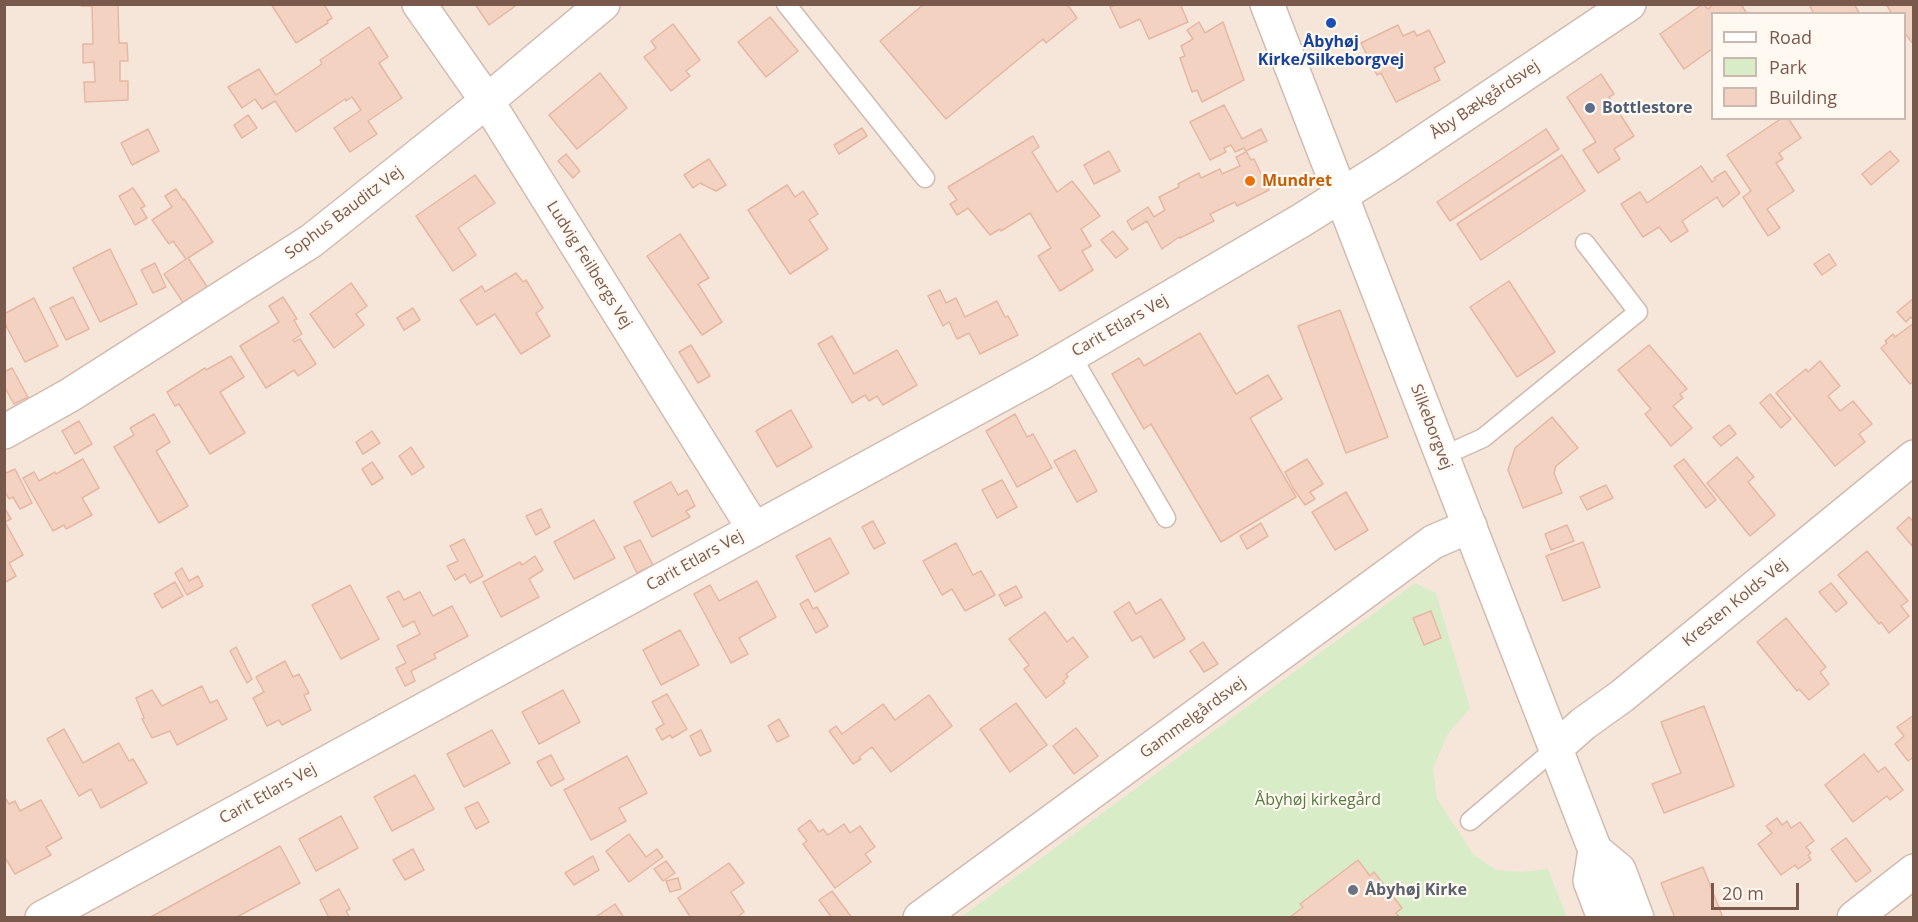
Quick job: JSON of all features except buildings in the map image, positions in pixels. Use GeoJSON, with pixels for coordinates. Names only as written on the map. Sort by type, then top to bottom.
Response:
{"type":"FeatureCollection","features":[{"type":"Feature","properties":{"kind":"street","name":"Ludvig Feilbergs Vej"},"geometry":{"type":"LineString","coordinates":[[419,4],[487,101],[754,529]]}},
{"type":"Feature","properties":{"kind":"street","name":"Sophus Bauditz Vej"},"geometry":{"type":"LineString","coordinates":[[4,432],[70,395],[311,241],[487,101],[603,4]]}},
{"type":"Feature","properties":{"kind":"street","name":"Silkeborgvej"},"geometry":{"type":"LineString","coordinates":[[1268,4],[1595,850],[1619,870],[1637,918]]}},
{"type":"Feature","properties":{"kind":"street","name":"Åby Bækgårdsvej"},"geometry":{"type":"LineString","coordinates":[[1341,195],[1629,4]]}},
{"type":"Feature","properties":{"kind":"street","name":"Carit Etlars Vej"},"geometry":{"type":"LineString","coordinates":[[42,918],[1071,355],[1341,195]]}},
{"type":"Feature","properties":{"kind":"street","name":"Kresten Kolds Vej"},"geometry":{"type":"LineString","coordinates":[[1556,748],[1914,457]]}},
{"type":"Feature","properties":{"kind":"street","name":"Gammelgårdsvej"},"geometry":{"type":"LineString","coordinates":[[920,918],[1433,542],[1470,526]]}},
{"type":"Feature","properties":{"kind":"street"},"geometry":{"type":"LineString","coordinates":[[1595,850],[1590,881],[1604,918]]}},
{"type":"Feature","properties":{"kind":"street"},"geometry":{"type":"LineString","coordinates":[[1854,918],[1914,871]]}},
{"type":"Feature","properties":{"kind":"lane"},"geometry":{"type":"LineString","coordinates":[[786,4],[925,177]]}},
{"type":"Feature","properties":{"kind":"lane"},"geometry":{"type":"LineString","coordinates":[[1443,456],[1483,438],[1638,312],[1585,243]]}},
{"type":"Feature","properties":{"kind":"lane"},"geometry":{"type":"LineString","coordinates":[[1071,355],[1166,518]]}},
{"type":"Feature","properties":{"kind":"lane"},"geometry":{"type":"LineString","coordinates":[[1470,821],[1556,748]]}},
{"type":"Feature","properties":{"kind":"shaded area"},"geometry":{"type":"Polygon","coordinates":[[[5,5],[1913,5],[1913,917],[5,917],[5,5]]]}},
{"type":"Feature","properties":{"kind":"green space","name":"Åbyhøj kirkegård"},"geometry":{"type":"Polygon","coordinates":[[[1415,583],[1436,593],[1470,708],[1447,735],[1433,769],[1437,799],[1474,855],[1496,870],[1522,872],[1548,869],[1567,917],[960,918],[1415,583]]]}},
{"type":"Feature","properties":{"kind":"place","name":"Åbyhøj Kirke/Silkeborgvej"},"geometry":{"type":"Point","coordinates":[1331,23]}},
{"type":"Feature","properties":{"kind":"place","name":"Bottlestore"},"geometry":{"type":"Point","coordinates":[1590,108]}},
{"type":"Feature","properties":{"kind":"place","name":"Mundret"},"geometry":{"type":"Point","coordinates":[1250,181]}},
{"type":"Feature","properties":{"kind":"place","name":"Åbyhøj Kirke"},"geometry":{"type":"Point","coordinates":[1353,890]}}]}
